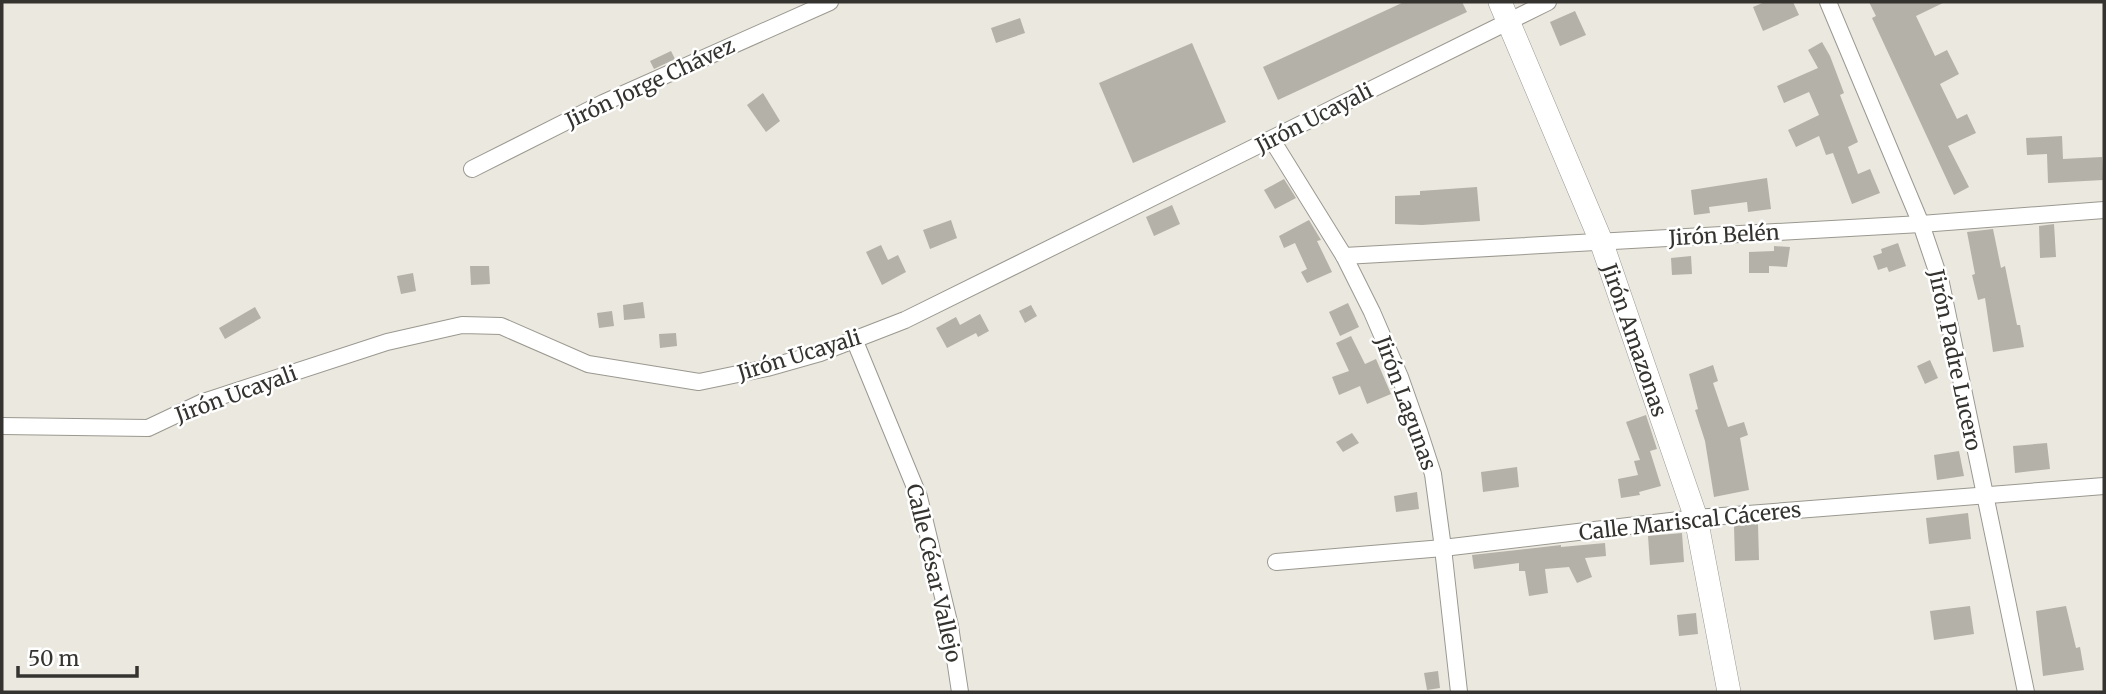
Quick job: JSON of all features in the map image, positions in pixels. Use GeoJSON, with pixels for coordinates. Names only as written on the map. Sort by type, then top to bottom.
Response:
{"type":"FeatureCollection","features":[{"type":"Feature","properties":{"kind":"street","name":"Jirón Jorge Chávez"},"geometry":{"type":"LineString","coordinates":[[472,169],[603,103],[830,2]]}},
{"type":"Feature","properties":{"kind":"street","name":"Jirón Ucayali"},"geometry":{"type":"LineString","coordinates":[[2,426],[148,428],[203,402],[374,346],[463,325],[500,326],[588,363],[699,382],[767,369],[820,353],[905,320],[1272,140],[1504,11],[1548,2]]}},
{"type":"Feature","properties":{"kind":"street","name":"Jirón Padre Lucero"},"geometry":{"type":"LineString","coordinates":[[1828,2],[1921,224],[1941,283],[2026,692]]}},
{"type":"Feature","properties":{"kind":"street","name":"Jirón Amazonas"},"geometry":{"type":"LineString","coordinates":[[1504,11],[1601,242],[1696,518],[1729,692]]}},
{"type":"Feature","properties":{"kind":"street","name":"Jirón Lagunas"},"geometry":{"type":"LineString","coordinates":[[1272,140],[1344,256],[1377,323],[1419,431],[1433,474],[1459,692]]}},
{"type":"Feature","properties":{"kind":"street","name":"Jirón Belén"},"geometry":{"type":"LineString","coordinates":[[1344,256],[1921,224],[2104,209]]}},
{"type":"Feature","properties":{"kind":"street","name":"Calle César Vallejo"},"geometry":{"type":"LineString","coordinates":[[855,339],[919,497],[950,626],[960,692]]}},
{"type":"Feature","properties":{"kind":"street","name":"Calle Mariscal Cáceres"},"geometry":{"type":"LineString","coordinates":[[1276,562],[1443,548],[1696,518],[2104,486]]}},
{"type":"Feature","properties":{"kind":"building"},"geometry":{"type":"Polygon","coordinates":[[[1404,2],[1462,2],[1467,12],[1278,100],[1263,67],[1404,2]]]}},
{"type":"Feature","properties":{"kind":"building"},"geometry":{"type":"Polygon","coordinates":[[[1765,2],[1793,2],[1799,15],[1763,31],[1753,7],[1765,2]]]}},
{"type":"Feature","properties":{"kind":"building"},"geometry":{"type":"Polygon","coordinates":[[[1869,2],[1945,2],[1916,16],[1935,56],[1947,50],[1959,74],[1940,84],[1957,119],[1967,114],[1976,133],[1948,146],[1969,187],[1954,195],[1872,18],[1876,16],[1869,2]]]}},
{"type":"Feature","properties":{"kind":"building"},"geometry":{"type":"Polygon","coordinates":[[[1575,11],[1586,35],[1560,46],[1550,22],[1575,11]]]}},
{"type":"Feature","properties":{"kind":"building"},"geometry":{"type":"Polygon","coordinates":[[[1020,18],[1025,33],[996,43],[991,28],[1020,18]]]}},
{"type":"Feature","properties":{"kind":"building"},"geometry":{"type":"Polygon","coordinates":[[[1822,42],[1844,93],[1840,95],[1858,142],[1848,147],[1858,174],[1870,169],[1880,193],[1852,204],[1833,153],[1826,155],[1819,136],[1796,147],[1788,130],[1819,115],[1809,92],[1784,103],[1777,86],[1818,68],[1808,50],[1822,42]]]}},
{"type":"Feature","properties":{"kind":"building"},"geometry":{"type":"Polygon","coordinates":[[[1192,43],[1226,122],[1133,163],[1099,83],[1192,43]]]}},
{"type":"Feature","properties":{"kind":"building"},"geometry":{"type":"Polygon","coordinates":[[[671,51],[675,59],[654,69],[650,61],[671,51]]]}},
{"type":"Feature","properties":{"kind":"building"},"geometry":{"type":"Polygon","coordinates":[[[763,93],[780,121],[766,132],[747,105],[763,93]]]}},
{"type":"Feature","properties":{"kind":"building"},"geometry":{"type":"Polygon","coordinates":[[[2062,136],[2063,159],[2102,157],[2103,180],[2048,183],[2047,154],[2027,155],[2026,138],[2062,136]]]}},
{"type":"Feature","properties":{"kind":"building"},"geometry":{"type":"Polygon","coordinates":[[[1767,178],[1771,209],[1748,212],[1747,202],[1709,207],[1710,213],[1694,215],[1691,190],[1767,178]]]}},
{"type":"Feature","properties":{"kind":"building"},"geometry":{"type":"Polygon","coordinates":[[[1284,179],[1296,198],[1275,209],[1264,190],[1284,179]]]}},
{"type":"Feature","properties":{"kind":"building"},"geometry":{"type":"Polygon","coordinates":[[[1477,187],[1480,221],[1395,224],[1395,196],[1420,195],[1420,191],[1477,187]]]}},
{"type":"Feature","properties":{"kind":"building"},"geometry":{"type":"Polygon","coordinates":[[[1172,205],[1180,224],[1154,236],[1146,217],[1172,205]]]}},
{"type":"Feature","properties":{"kind":"building"},"geometry":{"type":"Polygon","coordinates":[[[951,220],[957,238],[930,249],[923,230],[951,220]]]}},
{"type":"Feature","properties":{"kind":"building"},"geometry":{"type":"Polygon","coordinates":[[[1309,220],[1321,240],[1317,241],[1332,272],[1307,283],[1301,272],[1307,269],[1295,243],[1284,248],[1279,236],[1309,220]]]}},
{"type":"Feature","properties":{"kind":"building"},"geometry":{"type":"Polygon","coordinates":[[[2054,224],[2056,257],[2040,258],[2039,226],[2054,224]]]}},
{"type":"Feature","properties":{"kind":"building"},"geometry":{"type":"Polygon","coordinates":[[[1993,229],[2001,268],[2005,266],[2024,347],[1993,352],[1985,298],[1978,300],[1972,275],[1975,274],[1967,232],[1993,229]]]}},
{"type":"Feature","properties":{"kind":"building"},"geometry":{"type":"Polygon","coordinates":[[[1898,243],[1906,266],[1889,272],[1887,267],[1878,270],[1873,256],[1882,253],[1881,249],[1898,243]]]}},
{"type":"Feature","properties":{"kind":"building"},"geometry":{"type":"Polygon","coordinates":[[[881,245],[888,260],[898,255],[906,272],[882,285],[866,252],[881,245]]]}},
{"type":"Feature","properties":{"kind":"building"},"geometry":{"type":"Polygon","coordinates":[[[1774,246],[1790,247],[1787,267],[1769,266],[1769,273],[1749,273],[1749,252],[1774,251],[1774,246]]]}},
{"type":"Feature","properties":{"kind":"building"},"geometry":{"type":"Polygon","coordinates":[[[1691,256],[1692,274],[1672,275],[1671,258],[1691,256]]]}},
{"type":"Feature","properties":{"kind":"building"},"geometry":{"type":"Polygon","coordinates":[[[470,266],[489,266],[490,284],[471,285],[470,266]]]}},
{"type":"Feature","properties":{"kind":"building"},"geometry":{"type":"Polygon","coordinates":[[[413,273],[416,291],[401,294],[397,276],[413,273]]]}},
{"type":"Feature","properties":{"kind":"building"},"geometry":{"type":"Polygon","coordinates":[[[643,302],[645,318],[624,320],[623,305],[643,302]]]}},
{"type":"Feature","properties":{"kind":"building"},"geometry":{"type":"Polygon","coordinates":[[[1348,303],[1359,327],[1340,336],[1329,312],[1348,303]]]}},
{"type":"Feature","properties":{"kind":"building"},"geometry":{"type":"Polygon","coordinates":[[[1031,305],[1037,316],[1025,323],[1019,311],[1031,305]]]}},
{"type":"Feature","properties":{"kind":"building"},"geometry":{"type":"Polygon","coordinates":[[[255,307],[261,318],[225,339],[219,328],[255,307]]]}},
{"type":"Feature","properties":{"kind":"building"},"geometry":{"type":"Polygon","coordinates":[[[612,311],[614,326],[599,328],[597,313],[612,311]]]}},
{"type":"Feature","properties":{"kind":"building"},"geometry":{"type":"Polygon","coordinates":[[[980,314],[989,331],[978,337],[976,333],[947,348],[936,328],[956,317],[960,325],[980,314]]]}},
{"type":"Feature","properties":{"kind":"building"},"geometry":{"type":"Polygon","coordinates":[[[676,333],[677,346],[660,348],[659,334],[676,333]]]}},
{"type":"Feature","properties":{"kind":"building"},"geometry":{"type":"Polygon","coordinates":[[[1351,336],[1365,364],[1376,359],[1391,394],[1367,404],[1360,386],[1339,395],[1332,377],[1349,371],[1336,343],[1351,336]]]}},
{"type":"Feature","properties":{"kind":"building"},"geometry":{"type":"Polygon","coordinates":[[[1930,360],[1938,378],[1925,384],[1917,366],[1930,360]]]}},
{"type":"Feature","properties":{"kind":"building"},"geometry":{"type":"Polygon","coordinates":[[[1713,365],[1718,381],[1713,383],[1728,427],[1744,422],[1748,435],[1740,438],[1749,490],[1714,497],[1705,441],[1695,410],[1698,409],[1689,374],[1713,365]]]}},
{"type":"Feature","properties":{"kind":"building"},"geometry":{"type":"Polygon","coordinates":[[[1646,415],[1657,449],[1650,451],[1661,486],[1639,492],[1640,495],[1621,498],[1618,479],[1638,475],[1634,461],[1640,460],[1626,422],[1646,415]]]}},
{"type":"Feature","properties":{"kind":"building"},"geometry":{"type":"Polygon","coordinates":[[[1352,433],[1359,443],[1343,452],[1336,442],[1352,433]]]}},
{"type":"Feature","properties":{"kind":"building"},"geometry":{"type":"Polygon","coordinates":[[[2047,443],[2050,469],[2015,473],[2013,446],[2047,443]]]}},
{"type":"Feature","properties":{"kind":"building"},"geometry":{"type":"Polygon","coordinates":[[[1959,451],[1964,476],[1937,480],[1934,455],[1959,451]]]}},
{"type":"Feature","properties":{"kind":"building"},"geometry":{"type":"Polygon","coordinates":[[[1517,467],[1519,487],[1483,492],[1481,472],[1517,467]]]}},
{"type":"Feature","properties":{"kind":"building"},"geometry":{"type":"Polygon","coordinates":[[[1417,492],[1419,509],[1396,512],[1394,496],[1417,492]]]}},
{"type":"Feature","properties":{"kind":"building"},"geometry":{"type":"Polygon","coordinates":[[[1968,513],[1971,539],[1929,544],[1926,518],[1968,513]]]}},
{"type":"Feature","properties":{"kind":"building"},"geometry":{"type":"Polygon","coordinates":[[[1758,524],[1759,560],[1735,561],[1734,526],[1758,524]]]}},
{"type":"Feature","properties":{"kind":"building"},"geometry":{"type":"Polygon","coordinates":[[[1682,533],[1684,562],[1650,565],[1648,536],[1682,533]]]}},
{"type":"Feature","properties":{"kind":"building"},"geometry":{"type":"Polygon","coordinates":[[[1605,543],[1606,556],[1585,558],[1592,577],[1577,583],[1569,567],[1545,569],[1548,593],[1529,596],[1525,571],[1519,571],[1519,563],[1474,569],[1472,555],[1605,543]]]}},
{"type":"Feature","properties":{"kind":"building"},"geometry":{"type":"Polygon","coordinates":[[[1970,606],[1974,634],[1934,640],[1930,611],[1970,606]]]}},
{"type":"Feature","properties":{"kind":"building"},"geometry":{"type":"Polygon","coordinates":[[[2066,606],[2076,648],[2080,647],[2084,670],[2043,676],[2036,611],[2066,606]]]}},
{"type":"Feature","properties":{"kind":"building"},"geometry":{"type":"Polygon","coordinates":[[[1696,613],[1698,634],[1679,636],[1677,615],[1696,613]]]}},
{"type":"Feature","properties":{"kind":"building"},"geometry":{"type":"Polygon","coordinates":[[[1438,671],[1440,688],[1427,690],[1424,673],[1438,671]]]}}]}
